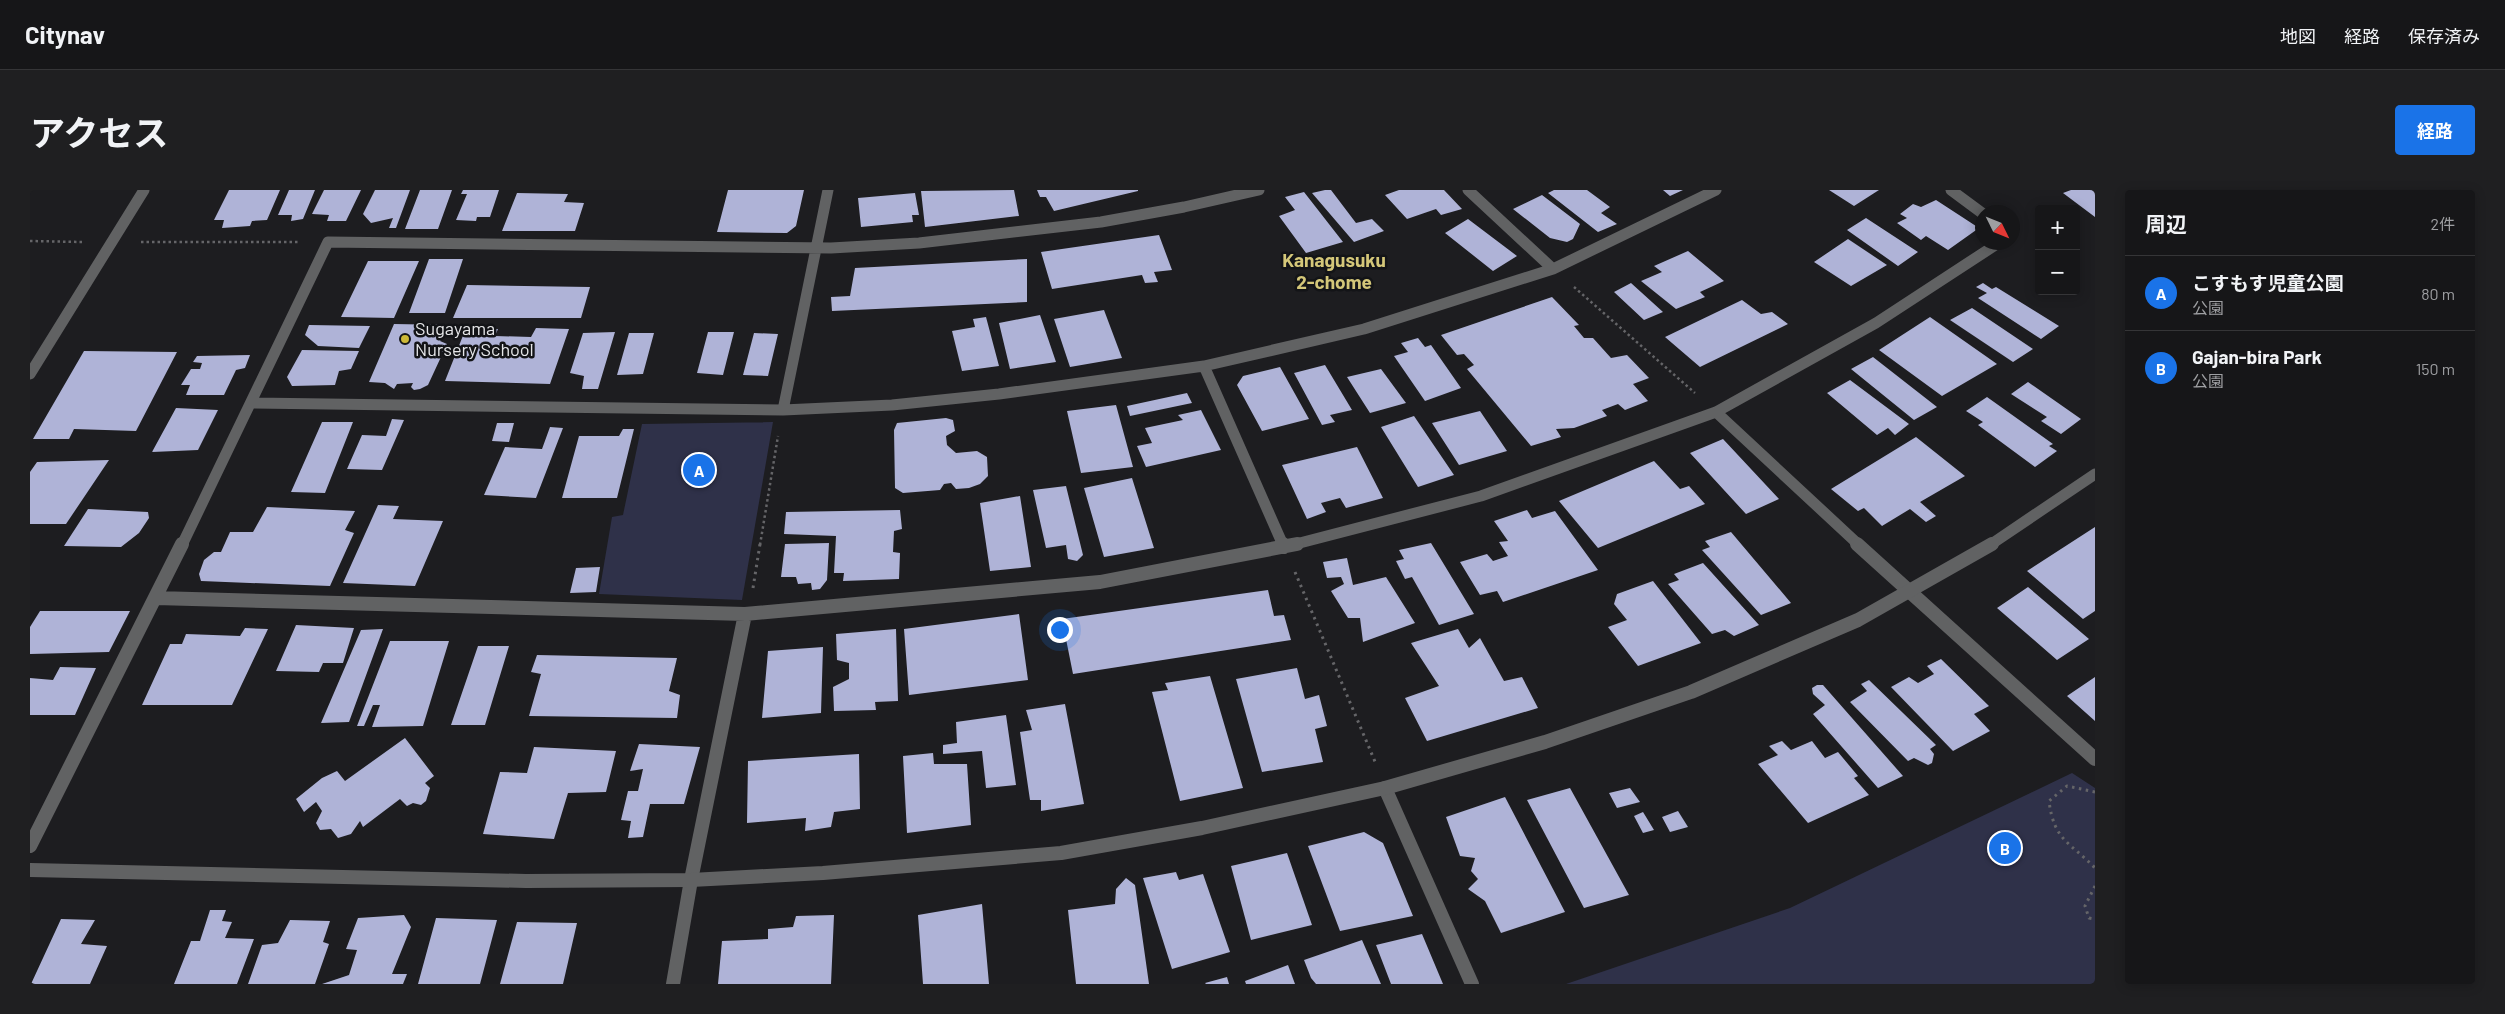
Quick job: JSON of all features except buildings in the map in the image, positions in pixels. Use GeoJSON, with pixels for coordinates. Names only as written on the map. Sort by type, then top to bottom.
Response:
{"type":"FeatureCollection","features":[{"type":"Feature","properties":{"kind":"street"},"geometry":{"type":"LineString","coordinates":[[30,374],[144,190]]}},
{"type":"Feature","properties":{"kind":"street"},"geometry":{"type":"LineString","coordinates":[[783,410],[828,190]]}},
{"type":"Feature","properties":{"kind":"street"},"geometry":{"type":"LineString","coordinates":[[30,846],[156,598],[328,242],[817,248],[919,243],[1018,233],[1184,207],[1258,190]]}},
{"type":"Feature","properties":{"kind":"street"},"geometry":{"type":"LineString","coordinates":[[1468,190],[1553,269]]}},
{"type":"Feature","properties":{"kind":"street"},"geometry":{"type":"LineString","coordinates":[[251,403],[783,410],[892,405],[999,394],[1204,366],[1364,329],[1553,269],[1716,190]]}},
{"type":"Feature","properties":{"kind":"street"},"geometry":{"type":"LineString","coordinates":[[1952,190],[1975,208]]}},
{"type":"Feature","properties":{"kind":"street"},"geometry":{"type":"LineString","coordinates":[[156,598],[745,614],[1100,582],[1284,547],[1482,496],[1716,412],[1876,323],[1988,250]]}},
{"type":"Feature","properties":{"kind":"street"},"geometry":{"type":"LineString","coordinates":[[1204,366],[1284,547]]}},
{"type":"Feature","properties":{"kind":"street"},"geometry":{"type":"LineString","coordinates":[[1716,412],[1909,592],[2095,759]]}},
{"type":"Feature","properties":{"kind":"street"},"geometry":{"type":"LineString","coordinates":[[30,870],[516,881],[691,880],[823,873],[1060,853],[1202,828],[1385,788],[1545,742],[1691,692],[1858,620],[2009,534],[2095,474]]}},
{"type":"Feature","properties":{"kind":"street"},"geometry":{"type":"LineString","coordinates":[[673,984],[691,880],[745,614]]}},
{"type":"Feature","properties":{"kind":"street"},"geometry":{"type":"LineString","coordinates":[[1385,788],[1472,984]]}},
{"type":"Feature","properties":{"kind":"path"},"geometry":{"type":"LineString","coordinates":[[30,241],[328,242]]}},
{"type":"Feature","properties":{"kind":"path"},"geometry":{"type":"LineString","coordinates":[[1553,269],[1716,412]]}},
{"type":"Feature","properties":{"kind":"path"},"geometry":{"type":"LineString","coordinates":[[745,614],[750,604],[783,410]]}},
{"type":"Feature","properties":{"kind":"path"},"geometry":{"type":"LineString","coordinates":[[1284,547],[1385,788]]}},
{"type":"Feature","properties":{"kind":"path"},"geometry":{"type":"LineString","coordinates":[[2095,792],[2067,786],[2049,801],[2050,818],[2064,843],[2095,868]]}},
{"type":"Feature","properties":{"kind":"path"},"geometry":{"type":"LineString","coordinates":[[2095,886],[2085,906],[2089,918],[2095,919]]}},
{"type":"Feature","properties":{"kind":"shaded area"},"geometry":{"type":"Polygon","coordinates":[[[773,422],[742,600],[599,594],[612,517],[623,515],[642,424],[773,422]]]}},
{"type":"Feature","properties":{"kind":"shaded area"},"geometry":{"type":"Polygon","coordinates":[[[2072,773],[2095,788],[2095,984],[1566,984],[1790,908],[2072,773]]]}},
{"type":"Feature","properties":{"kind":"place","name":"Sugayama Nursery School"},"geometry":{"type":"Point","coordinates":[405,339]}},
{"type":"Feature","properties":{"kind":"place","name":"こすもす児童公園"},"geometry":{"type":"Point","coordinates":[699,470]}},
{"type":"Feature","properties":{"kind":"place","name":"Gajan-bira Park"},"geometry":{"type":"Point","coordinates":[2005,848]}},
{"type":"Feature","properties":{"kind":"district","name":"Kanagusuku 2-chome"},"geometry":{"type":"Point","coordinates":[1334,271]}}]}
